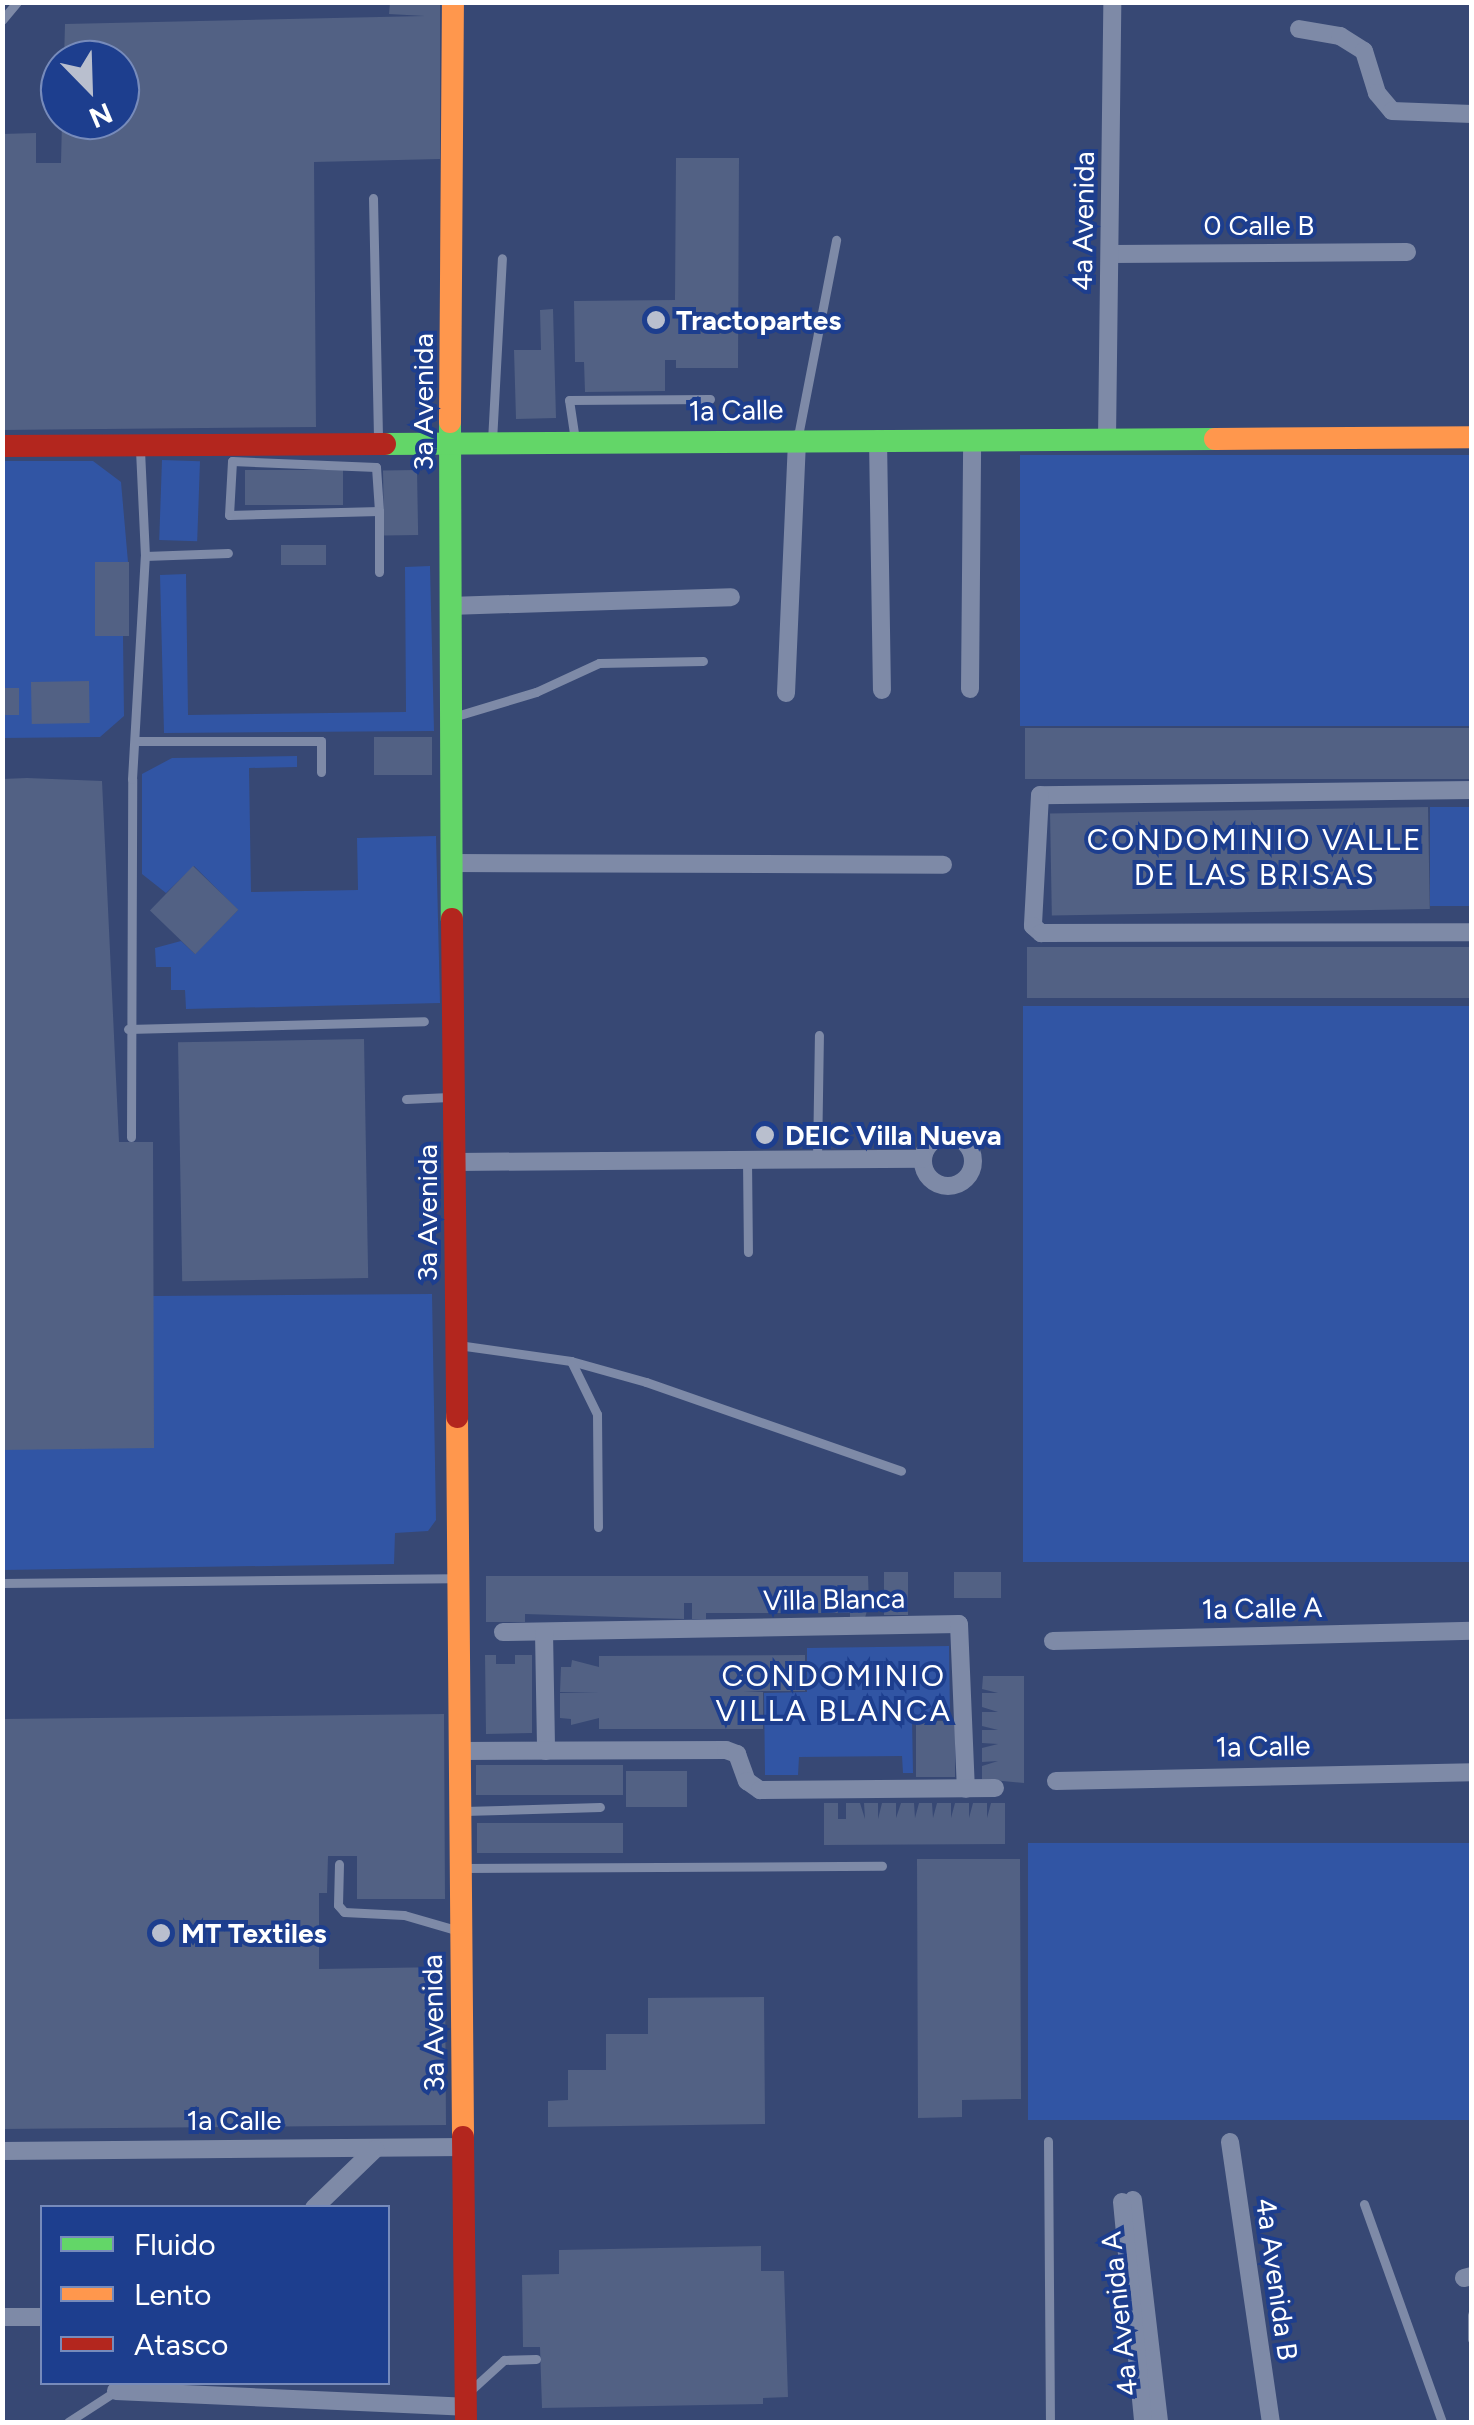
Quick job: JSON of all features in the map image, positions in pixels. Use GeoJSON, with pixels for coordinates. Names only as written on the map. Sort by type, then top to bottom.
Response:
{"type":"FeatureCollection","features":[{"type":"Feature","properties":{"kind":"street","name":"3a Avenida"},"geometry":{"type":"LineString","coordinates":[[453,2],[454,444],[449,606],[457,1097],[465,2408]]}},
{"type":"Feature","properties":{"kind":"street","name":"4a Avenida"},"geometry":{"type":"LineString","coordinates":[[1107,440],[1112,2]]}},
{"type":"Feature","properties":{"kind":"street"},"geometry":{"type":"LineString","coordinates":[[1298,28],[1354,43],[1392,111],[1472,114]]}},
{"type":"Feature","properties":{"kind":"street","name":"0 Calle B"},"geometry":{"type":"LineString","coordinates":[[1111,254],[1407,252]]}},
{"type":"Feature","properties":{"kind":"street","name":"1a Calle"},"geometry":{"type":"LineString","coordinates":[[2,446],[1472,437]]}},
{"type":"Feature","properties":{"kind":"street"},"geometry":{"type":"LineString","coordinates":[[786,693],[797,439]]}},
{"type":"Feature","properties":{"kind":"street"},"geometry":{"type":"LineString","coordinates":[[878,439],[882,690]]}},
{"type":"Feature","properties":{"kind":"street"},"geometry":{"type":"LineString","coordinates":[[970,688],[972,440]]}},
{"type":"Feature","properties":{"kind":"street"},"geometry":{"type":"LineString","coordinates":[[449,606],[731,597]]}},
{"type":"Feature","properties":{"kind":"street"},"geometry":{"type":"LineString","coordinates":[[1472,790],[1040,795],[1033,926],[1042,933],[1472,932]]}},
{"type":"Feature","properties":{"kind":"street"},"geometry":{"type":"LineString","coordinates":[[452,863],[943,865]]}},
{"type":"Feature","properties":{"kind":"street"},"geometry":{"type":"LineString","coordinates":[[456,1162],[923,1159]]}},
{"type":"Feature","properties":{"kind":"street","name":"Villa Blanca"},"geometry":{"type":"LineString","coordinates":[[503,1632],[959,1624],[966,1788]]}},
{"type":"Feature","properties":{"kind":"street","name":"1a Calle A"},"geometry":{"type":"LineString","coordinates":[[1054,1641],[1472,1631]]}},
{"type":"Feature","properties":{"kind":"street"},"geometry":{"type":"LineString","coordinates":[[544,1632],[546,1751]]}},
{"type":"Feature","properties":{"kind":"street"},"geometry":{"type":"LineString","coordinates":[[461,1751],[729,1751],[760,1790],[995,1788]]}},
{"type":"Feature","properties":{"kind":"street","name":"1a Calle"},"geometry":{"type":"LineString","coordinates":[[1056,1781],[1472,1772]]}},
{"type":"Feature","properties":{"kind":"street","name":"4a Avenida B"},"geometry":{"type":"LineString","coordinates":[[1230,2142],[1272,2422]]}},
{"type":"Feature","properties":{"kind":"street","name":"1a Calle"},"geometry":{"type":"LineString","coordinates":[[2,2150],[465,2146]]}},
{"type":"Feature","properties":{"kind":"street"},"geometry":{"type":"LineString","coordinates":[[317,2205],[375,2149]]}},
{"type":"Feature","properties":{"kind":"street","name":"4a Avenida A"},"geometry":{"type":"LineString","coordinates":[[1143,2422],[1128,2201],[1159,2422]]}},
{"type":"Feature","properties":{"kind":"street"},"geometry":{"type":"LineString","coordinates":[[2,2317],[40,2317]]}},
{"type":"Feature","properties":{"kind":"street"},"geometry":{"type":"LineString","coordinates":[[121,2387],[465,2408]]}},
{"type":"Feature","properties":{"kind":"lane"},"geometry":{"type":"LineString","coordinates":[[2,20],[17,2]]}},
{"type":"Feature","properties":{"kind":"lane"},"geometry":{"type":"LineString","coordinates":[[373,198],[378,444]]}},
{"type":"Feature","properties":{"kind":"lane"},"geometry":{"type":"LineString","coordinates":[[797,439],[836,240]]}},
{"type":"Feature","properties":{"kind":"lane"},"geometry":{"type":"LineString","coordinates":[[492,444],[502,258]]}},
{"type":"Feature","properties":{"kind":"lane"},"geometry":{"type":"LineString","coordinates":[[575,442],[569,400],[710,399]]}},
{"type":"Feature","properties":{"kind":"lane"},"geometry":{"type":"LineString","coordinates":[[131,1137],[128,1028],[132,779],[139,742],[145,556],[140,444]]}},
{"type":"Feature","properties":{"kind":"lane"},"geometry":{"type":"LineString","coordinates":[[379,510],[229,515],[228,464],[372,466],[379,471],[379,510],[379,572]]}},
{"type":"Feature","properties":{"kind":"lane"},"geometry":{"type":"LineString","coordinates":[[145,556],[228,553]]}},
{"type":"Feature","properties":{"kind":"lane"},"geometry":{"type":"LineString","coordinates":[[450,718],[536,692],[599,663],[703,661]]}},
{"type":"Feature","properties":{"kind":"lane"},"geometry":{"type":"LineString","coordinates":[[139,742],[321,742],[321,772]]}},
{"type":"Feature","properties":{"kind":"lane"},"geometry":{"type":"LineString","coordinates":[[128,1028],[424,1020]]}},
{"type":"Feature","properties":{"kind":"lane"},"geometry":{"type":"LineString","coordinates":[[816,1159],[819,1035]]}},
{"type":"Feature","properties":{"kind":"lane"},"geometry":{"type":"LineString","coordinates":[[406,1099],[457,1097]]}},
{"type":"Feature","properties":{"kind":"lane"},"geometry":{"type":"LineString","coordinates":[[747,1160],[748,1252]]}},
{"type":"Feature","properties":{"kind":"lane"},"geometry":{"type":"LineString","coordinates":[[458,1345],[570,1361],[900,1472]]}},
{"type":"Feature","properties":{"kind":"lane"},"geometry":{"type":"LineString","coordinates":[[570,1361],[597,1414],[598,1526]]}},
{"type":"Feature","properties":{"kind":"lane"},"geometry":{"type":"LineString","coordinates":[[2,1583],[460,1578]]}},
{"type":"Feature","properties":{"kind":"lane"},"geometry":{"type":"LineString","coordinates":[[461,1811],[600,1806]]}},
{"type":"Feature","properties":{"kind":"lane"},"geometry":{"type":"LineString","coordinates":[[339,1864],[338,1906],[344,1912],[404,1915],[461,1932]]}},
{"type":"Feature","properties":{"kind":"lane"},"geometry":{"type":"LineString","coordinates":[[461,1868],[882,1866]]}},
{"type":"Feature","properties":{"kind":"lane"},"geometry":{"type":"LineString","coordinates":[[1048,2142],[1050,2422]]}},
{"type":"Feature","properties":{"kind":"lane"},"geometry":{"type":"LineString","coordinates":[[1364,2204],[1442,2422]]}},
{"type":"Feature","properties":{"kind":"lane"},"geometry":{"type":"LineString","coordinates":[[1472,2315],[1472,2339]]}},
{"type":"Feature","properties":{"kind":"lane"},"geometry":{"type":"LineString","coordinates":[[465,2408],[504,2360],[536,2360]]}},
{"type":"Feature","properties":{"kind":"lane"},"geometry":{"type":"LineString","coordinates":[[68,2422],[121,2387]]}},
{"type":"Feature","properties":{"kind":"shaded area"},"geometry":{"type":"Polygon","coordinates":[[[1020,455],[1471,455],[1471,726],[1020,726],[1020,455]]]}},
{"type":"Feature","properties":{"kind":"shaded area"},"geometry":{"type":"Polygon","coordinates":[[[162,460],[200,461],[197,541],[159,540],[162,460]]]}},
{"type":"Feature","properties":{"kind":"shaded area"},"geometry":{"type":"Polygon","coordinates":[[[2,461],[93,461],[121,482],[128,562],[95,563],[95,635],[123,636],[124,716],[100,737],[3,738],[2,461]]]}},
{"type":"Feature","properties":{"kind":"shaded area"},"geometry":{"type":"Polygon","coordinates":[[[430,566],[434,731],[164,733],[160,575],[186,574],[188,715],[406,712],[405,567],[430,566]]]}},
{"type":"Feature","properties":{"kind":"shaded area"},"geometry":{"type":"Polygon","coordinates":[[[297,756],[297,767],[249,768],[251,892],[358,890],[357,838],[436,836],[440,1003],[186,1009],[185,990],[171,990],[171,967],[156,967],[155,948],[181,941],[195,954],[238,910],[194,866],[166,893],[142,874],[142,774],[172,758],[297,756]]]}},
{"type":"Feature","properties":{"kind":"shaded area"},"geometry":{"type":"Polygon","coordinates":[[[1430,807],[1471,807],[1471,906],[1430,906],[1430,807]]]}},
{"type":"Feature","properties":{"kind":"shaded area"},"geometry":{"type":"Polygon","coordinates":[[[1023,1006],[1471,1006],[1471,1562],[1023,1562],[1023,1006]]]}},
{"type":"Feature","properties":{"kind":"shaded area"},"geometry":{"type":"Polygon","coordinates":[[[432,1294],[436,1520],[428,1531],[395,1533],[394,1564],[3,1570],[2,1450],[153,1296],[432,1294]]]}},
{"type":"Feature","properties":{"kind":"shaded area"},"geometry":{"type":"Polygon","coordinates":[[[949,1646],[950,1717],[912,1718],[913,1773],[903,1773],[902,1756],[799,1757],[798,1775],[765,1775],[764,1693],[807,1692],[807,1648],[949,1646]]]}},
{"type":"Feature","properties":{"kind":"shaded area"},"geometry":{"type":"Polygon","coordinates":[[[1028,1843],[1471,1843],[1471,2120],[1028,2120],[1028,1843]]]}},
{"type":"Feature","properties":{"kind":"building"},"geometry":{"type":"Polygon","coordinates":[[[390,2],[440,2],[440,159],[314,162],[316,427],[2,430],[2,134],[36,133],[36,163],[61,163],[62,140],[140,140],[140,40],[65,40],[65,24],[425,16],[389,14],[390,2]]]}},
{"type":"Feature","properties":{"kind":"building"},"geometry":{"type":"Polygon","coordinates":[[[676,158],[739,158],[738,368],[676,368],[676,360],[665,360],[665,391],[585,392],[584,362],[575,362],[574,301],[675,300],[676,158]]]}},
{"type":"Feature","properties":{"kind":"building"},"geometry":{"type":"Polygon","coordinates":[[[553,309],[556,418],[516,419],[514,350],[541,350],[540,310],[553,309]]]}},
{"type":"Feature","properties":{"kind":"building"},"geometry":{"type":"Polygon","coordinates":[[[245,470],[343,470],[343,505],[245,505],[245,470]]]}},
{"type":"Feature","properties":{"kind":"building"},"geometry":{"type":"Polygon","coordinates":[[[417,470],[418,535],[384,536],[383,471],[417,470]]]}},
{"type":"Feature","properties":{"kind":"building"},"geometry":{"type":"Polygon","coordinates":[[[281,545],[326,545],[326,565],[281,565],[281,545]]]}},
{"type":"Feature","properties":{"kind":"building"},"geometry":{"type":"Polygon","coordinates":[[[95,562],[129,562],[129,636],[95,636],[95,562]]]}},
{"type":"Feature","properties":{"kind":"building"},"geometry":{"type":"Polygon","coordinates":[[[89,681],[90,723],[32,724],[31,682],[89,681]]]}},
{"type":"Feature","properties":{"kind":"building"},"geometry":{"type":"Polygon","coordinates":[[[2,688],[19,688],[19,715],[2,715],[2,688]]]}},
{"type":"Feature","properties":{"kind":"building"},"geometry":{"type":"Polygon","coordinates":[[[1025,728],[1472,728],[1472,779],[1025,779],[1025,728]]]}},
{"type":"Feature","properties":{"kind":"building"},"geometry":{"type":"Polygon","coordinates":[[[374,737],[432,737],[432,775],[374,775],[374,737]]]}},
{"type":"Feature","properties":{"kind":"building"},"geometry":{"type":"Polygon","coordinates":[[[2,779],[102,781],[119,1142],[153,1142],[154,1448],[2,1450],[2,779]]]}},
{"type":"Feature","properties":{"kind":"building"},"geometry":{"type":"Polygon","coordinates":[[[1428,807],[1430,909],[1052,916],[1050,814],[1428,807]]]}},
{"type":"Feature","properties":{"kind":"building"},"geometry":{"type":"Polygon","coordinates":[[[193,866],[238,910],[195,954],[150,911],[193,866]]]}},
{"type":"Feature","properties":{"kind":"building"},"geometry":{"type":"Polygon","coordinates":[[[1027,947],[1472,947],[1472,998],[1027,998],[1027,947]]]}},
{"type":"Feature","properties":{"kind":"building"},"geometry":{"type":"Polygon","coordinates":[[[364,1039],[368,1278],[182,1281],[178,1042],[364,1039]]]}},
{"type":"Feature","properties":{"kind":"building"},"geometry":{"type":"Polygon","coordinates":[[[884,1572],[908,1572],[908,1615],[884,1615],[884,1572]]]}},
{"type":"Feature","properties":{"kind":"building"},"geometry":{"type":"Polygon","coordinates":[[[954,1572],[1001,1572],[1001,1598],[954,1598],[954,1572]]]}},
{"type":"Feature","properties":{"kind":"building"},"geometry":{"type":"Polygon","coordinates":[[[486,1576],[868,1576],[869,1603],[865,1618],[850,1618],[850,1613],[706,1613],[706,1619],[692,1619],[692,1603],[684,1603],[684,1619],[525,1614],[525,1622],[486,1622],[486,1576]]]}},
{"type":"Feature","properties":{"kind":"building"},"geometry":{"type":"Polygon","coordinates":[[[485,1655],[496,1655],[496,1664],[515,1664],[515,1655],[532,1655],[532,1733],[486,1734],[485,1655]]]}},
{"type":"Feature","properties":{"kind":"building"},"geometry":{"type":"Polygon","coordinates":[[[805,1655],[805,1691],[743,1691],[763,1692],[763,1729],[599,1729],[599,1718],[571,1725],[571,1719],[560,1718],[560,1693],[599,1693],[560,1692],[561,1667],[571,1667],[572,1660],[599,1667],[599,1656],[805,1655]]]}},
{"type":"Feature","properties":{"kind":"building"},"geometry":{"type":"Polygon","coordinates":[[[983,1676],[1024,1676],[1024,1783],[982,1779],[982,1766],[998,1761],[982,1762],[982,1748],[998,1744],[982,1743],[982,1730],[998,1730],[982,1726],[982,1712],[998,1712],[982,1707],[982,1693],[998,1693],[982,1689],[983,1676]]]}},
{"type":"Feature","properties":{"kind":"building","name":"MT Textiles"},"geometry":{"type":"Polygon","coordinates":[[[444,1714],[445,1899],[357,1899],[357,1856],[328,1856],[327,1893],[319,1893],[319,1969],[445,1967],[446,2125],[2,2129],[2,1719],[444,1714]]]}},
{"type":"Feature","properties":{"kind":"building"},"geometry":{"type":"Polygon","coordinates":[[[916,1721],[955,1721],[955,1777],[916,1777],[916,1721]]]}},
{"type":"Feature","properties":{"kind":"building"},"geometry":{"type":"Polygon","coordinates":[[[476,1765],[623,1765],[623,1795],[476,1795],[476,1765]]]}},
{"type":"Feature","properties":{"kind":"building"},"geometry":{"type":"Polygon","coordinates":[[[626,1771],[687,1771],[687,1807],[626,1807],[626,1771]]]}},
{"type":"Feature","properties":{"kind":"building"},"geometry":{"type":"Polygon","coordinates":[[[824,1803],[838,1803],[838,1819],[846,1819],[846,1803],[860,1803],[865,1819],[864,1803],[878,1803],[878,1819],[882,1803],[896,1803],[896,1818],[901,1803],[914,1803],[915,1818],[919,1803],[932,1803],[933,1818],[937,1803],[951,1803],[951,1818],[955,1803],[969,1803],[969,1818],[973,1803],[987,1803],[987,1818],[991,1803],[1005,1803],[1005,1844],[824,1845],[824,1803]]]}},
{"type":"Feature","properties":{"kind":"building"},"geometry":{"type":"Polygon","coordinates":[[[477,1823],[623,1823],[623,1853],[477,1853],[477,1823]]]}},
{"type":"Feature","properties":{"kind":"building"},"geometry":{"type":"Polygon","coordinates":[[[917,1859],[1020,1859],[1021,2099],[962,2100],[962,2117],[918,2118],[917,1859]]]}},
{"type":"Feature","properties":{"kind":"building"},"geometry":{"type":"Polygon","coordinates":[[[764,1997],[765,2124],[548,2127],[548,2101],[568,2100],[568,2070],[606,2070],[606,2034],[648,2034],[648,1998],[764,1997]]]}},
{"type":"Feature","properties":{"kind":"building"},"geometry":{"type":"Polygon","coordinates":[[[761,2246],[761,2271],[784,2271],[788,2397],[763,2398],[763,2404],[542,2408],[540,2347],[523,2347],[522,2275],[559,2274],[559,2250],[761,2246]]]}},
{"type":"Feature","properties":{"kind":"traffic: fast"},"geometry":{"type":"LineString","coordinates":[[450,422],[452,919]]}},
{"type":"Feature","properties":{"kind":"traffic: fast"},"geometry":{"type":"LineString","coordinates":[[385,444],[1215,439]]}},
{"type":"Feature","properties":{"kind":"traffic: slow"},"geometry":{"type":"LineString","coordinates":[[450,422],[453,2]]}},
{"type":"Feature","properties":{"kind":"traffic: slow"},"geometry":{"type":"LineString","coordinates":[[1215,439],[1472,437]]}},
{"type":"Feature","properties":{"kind":"traffic: slow"},"geometry":{"type":"LineString","coordinates":[[457,1417],[463,2137]]}},
{"type":"Feature","properties":{"kind":"traffic: jam"},"geometry":{"type":"LineString","coordinates":[[2,446],[385,444]]}},
{"type":"Feature","properties":{"kind":"traffic: jam"},"geometry":{"type":"LineString","coordinates":[[452,919],[457,1417]]}},
{"type":"Feature","properties":{"kind":"traffic: jam"},"geometry":{"type":"LineString","coordinates":[[463,2137],[466,2422]]}},
{"type":"Feature","properties":{"kind":"place","name":"Tractopartes"},"geometry":{"type":"Point","coordinates":[656,320]}},
{"type":"Feature","properties":{"kind":"place","name":"DEIC Villa Nueva"},"geometry":{"type":"Point","coordinates":[765,1135]}},
{"type":"Feature","properties":{"kind":"place","name":"MT Textiles"},"geometry":{"type":"Point","coordinates":[161,1933]}},
{"type":"Feature","properties":{"kind":"district","name":"CONDOMINIO VALLE DE LAS BRISAS"},"geometry":{"type":"Point","coordinates":[1255,857]}},
{"type":"Feature","properties":{"kind":"district","name":"CONDOMINIO VILLA BLANCA"},"geometry":{"type":"Point","coordinates":[834,1693]}}]}
